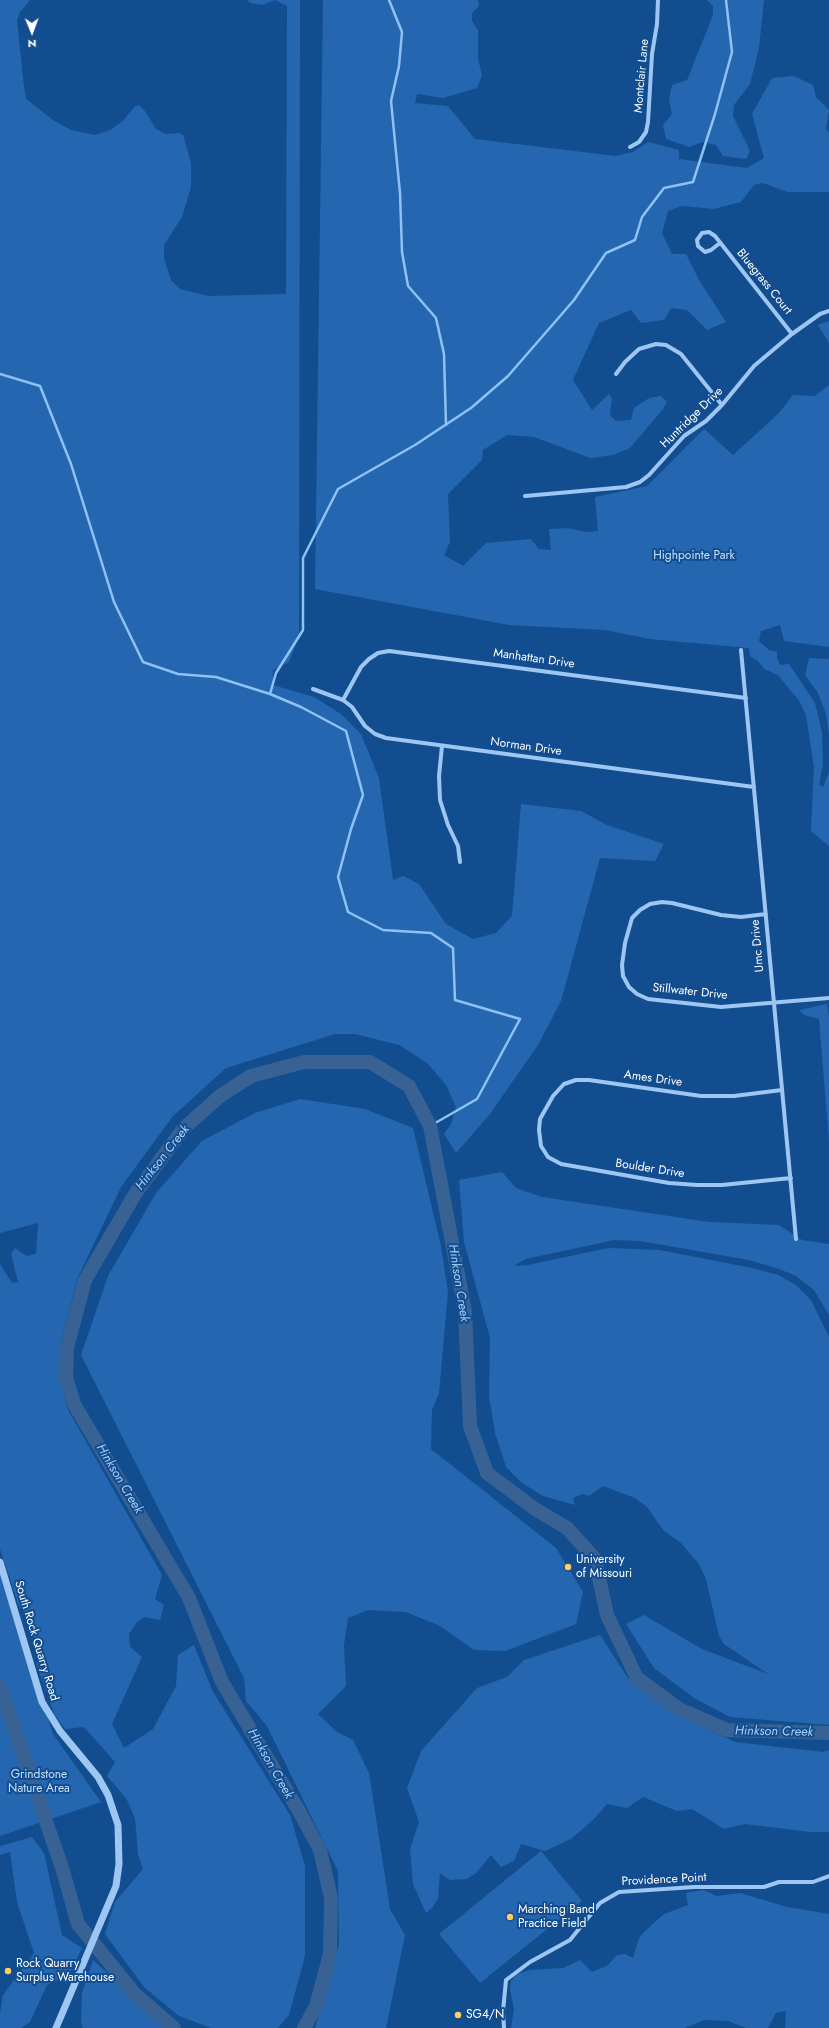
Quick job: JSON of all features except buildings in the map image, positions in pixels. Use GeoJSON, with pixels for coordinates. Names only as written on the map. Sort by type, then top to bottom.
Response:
{"type":"FeatureCollection","features":[{"type":"Feature","properties":{"kind":"street","name":"Montclair Lane"},"geometry":{"type":"LineString","coordinates":[[630,148],[639,142],[646,132],[648,122],[652,54],[657,24],[658,0]]}},
{"type":"Feature","properties":{"kind":"street","name":"Bluegrass Court"},"geometry":{"type":"LineString","coordinates":[[720,244],[705,252],[698,246],[697,240],[702,233],[709,232],[714,236],[792,334]]}},
{"type":"Feature","properties":{"kind":"street","name":"Huntridge Drive"},"geometry":{"type":"LineString","coordinates":[[525,496],[626,487],[640,482],[649,475],[684,436],[706,421],[722,405],[754,366],[792,334],[820,314],[829,311]]}},
{"type":"Feature","properties":{"kind":"street"},"geometry":{"type":"LineString","coordinates":[[616,374],[625,362],[640,349],[656,344],[666,345],[681,354],[722,405]]}},
{"type":"Feature","properties":{"kind":"street","name":"Umc Drive"},"geometry":{"type":"LineString","coordinates":[[741,650],[796,1239]]}},
{"type":"Feature","properties":{"kind":"street","name":"Manhattan Drive"},"geometry":{"type":"LineString","coordinates":[[343,700],[361,667],[378,653],[389,651],[746,698]]}},
{"type":"Feature","properties":{"kind":"street","name":"Norman Drive"},"geometry":{"type":"LineString","coordinates":[[313,689],[343,700],[352,707],[365,726],[375,734],[386,738],[754,787]]}},
{"type":"Feature","properties":{"kind":"street"},"geometry":{"type":"LineString","coordinates":[[442,746],[439,776],[440,800],[448,825],[458,846],[460,862]]}},
{"type":"Feature","properties":{"kind":"street","name":"Stillwater Drive"},"geometry":{"type":"LineString","coordinates":[[766,914],[727,916],[672,903],[662,902],[650,904],[640,910],[632,918],[622,964],[623,976],[629,987],[637,994],[648,999],[721,1007],[829,998]]}},
{"type":"Feature","properties":{"kind":"street","name":"Ames Drive"},"geometry":{"type":"LineString","coordinates":[[540,1119],[553,1096],[564,1084],[576,1080],[589,1080],[700,1096],[734,1096],[782,1090]]}},
{"type":"Feature","properties":{"kind":"street","name":"Boulder Drive"},"geometry":{"type":"LineString","coordinates":[[540,1119],[538,1130],[541,1146],[548,1157],[561,1164],[670,1183],[697,1185],[722,1185],[790,1178]]}},
{"type":"Feature","properties":{"kind":"street","name":"South Rock Quarry Road"},"geometry":{"type":"LineString","coordinates":[[0,1562],[42,1702],[60,1731],[98,1777],[114,1811],[118,1826],[119,1844],[116,1886],[56,2028]]}},
{"type":"Feature","properties":{"kind":"street","name":"Providence Point"},"geometry":{"type":"LineString","coordinates":[[504,2028],[503,2011],[506,1980],[530,1962],[570,1940],[600,1903],[619,1892],[694,1888],[764,1887],[779,1882],[813,1882],[829,1876]]}},
{"type":"Feature","properties":{"kind":"green space"},"geometry":{"type":"Polygon","coordinates":[[[0,0],[30,0],[20,12],[17,20],[26,99],[53,120],[71,130],[95,135],[110,130],[123,121],[135,106],[139,105],[145,111],[156,129],[166,134],[179,133],[183,135],[191,163],[191,187],[182,217],[164,245],[164,258],[171,280],[180,289],[208,296],[286,294],[287,6],[275,0],[300,0],[299,636],[289,662],[273,670],[273,685],[314,697],[341,714],[361,734],[379,778],[393,880],[403,876],[419,884],[446,924],[473,939],[496,933],[512,916],[521,804],[581,811],[607,825],[664,844],[655,861],[600,858],[561,1001],[538,1045],[490,1114],[456,1153],[444,1134],[451,1124],[456,1107],[446,1085],[427,1063],[399,1045],[355,1034],[335,1034],[226,1068],[173,1116],[121,1187],[78,1277],[60,1347],[60,1377],[67,1408],[162,1575],[155,1599],[164,1605],[160,1620],[144,1617],[137,1622],[129,1634],[130,1647],[142,1657],[112,1724],[124,1748],[153,1729],[176,1686],[178,1655],[194,1645],[212,1690],[290,1815],[305,1866],[305,1956],[289,2015],[278,2028],[211,2028],[179,2016],[144,1987],[105,1934],[115,1902],[143,1869],[138,1855],[135,1818],[126,1798],[107,1776],[115,1762],[84,1727],[65,1729],[54,1714],[37,1665],[39,1653],[27,1615],[19,1606],[0,1549],[0,1264],[12,1283],[18,1282],[11,1254],[15,1248],[26,1256],[36,1254],[38,1223],[0,1233],[0,0]]]}},
{"type":"Feature","properties":{"kind":"green space"},"geometry":{"type":"Polygon","coordinates":[[[247,0],[275,0],[262,5],[250,3],[247,0]]]}},
{"type":"Feature","properties":{"kind":"green space","name":"Highpointe Park"},"geometry":{"type":"Polygon","coordinates":[[[323,0],[478,0],[479,6],[472,13],[472,21],[478,30],[478,59],[482,75],[477,88],[443,98],[417,94],[415,103],[448,106],[475,139],[616,156],[633,152],[648,142],[679,150],[679,159],[747,168],[764,158],[752,114],[772,78],[794,76],[813,85],[816,97],[829,110],[826,128],[829,133],[829,192],[787,192],[763,183],[754,185],[741,202],[714,209],[682,206],[668,211],[662,233],[672,254],[686,254],[699,280],[726,322],[707,330],[687,310],[671,308],[664,320],[641,323],[631,310],[599,323],[573,380],[592,410],[609,394],[612,398],[610,415],[616,421],[631,420],[634,408],[649,398],[661,396],[667,402],[663,409],[630,448],[613,455],[590,458],[534,437],[507,435],[483,450],[482,460],[448,494],[450,542],[444,555],[463,566],[486,543],[531,539],[539,549],[551,550],[549,529],[568,528],[586,532],[598,531],[595,497],[647,486],[704,429],[733,455],[779,413],[793,395],[815,396],[829,385],[829,647],[784,641],[780,625],[761,631],[759,641],[769,650],[777,652],[777,658],[780,665],[789,664],[815,703],[822,732],[823,764],[819,785],[823,787],[829,772],[829,846],[811,831],[814,767],[806,716],[800,702],[778,675],[764,669],[758,661],[750,656],[749,648],[650,639],[605,630],[509,625],[315,589],[323,0]]]}},
{"type":"Feature","properties":{"kind":"green space"},"geometry":{"type":"Polygon","coordinates":[[[707,0],[764,0],[759,48],[750,84],[734,105],[733,116],[750,151],[746,159],[723,156],[716,145],[702,142],[689,147],[666,139],[663,125],[672,114],[669,99],[672,85],[687,80],[713,15],[713,6],[707,0]]]}},
{"type":"Feature","properties":{"kind":"green space"},"geometry":{"type":"Polygon","coordinates":[[[829,321],[829,343],[818,325],[829,321]]]}},
{"type":"Feature","properties":{"kind":"green space"},"geometry":{"type":"Polygon","coordinates":[[[809,658],[829,659],[829,734],[826,714],[818,693],[805,675],[809,658]]]}},
{"type":"Feature","properties":{"kind":"green space"},"geometry":{"type":"Polygon","coordinates":[[[827,1004],[829,1017],[829,1140],[819,1019],[804,1015],[799,1010],[827,1004]]]}},
{"type":"Feature","properties":{"kind":"green space"},"geometry":{"type":"Polygon","coordinates":[[[300,1099],[365,1109],[413,1128],[441,1246],[448,1292],[439,1393],[432,1410],[431,1449],[556,1548],[583,1592],[576,1624],[505,1651],[474,1650],[440,1626],[406,1612],[368,1610],[348,1618],[344,1645],[346,1686],[318,1714],[337,1732],[353,1740],[369,1773],[390,1909],[405,1935],[386,2028],[315,2028],[339,1944],[338,1871],[267,1726],[246,1701],[244,1678],[81,1355],[108,1276],[156,1193],[202,1141],[255,1113],[300,1099]]]}},
{"type":"Feature","properties":{"kind":"green space"},"geometry":{"type":"Polygon","coordinates":[[[502,1172],[516,1188],[542,1197],[709,1222],[779,1225],[802,1240],[829,1244],[829,1315],[814,1290],[796,1276],[779,1269],[749,1260],[640,1241],[614,1240],[526,1259],[514,1266],[528,1265],[608,1248],[660,1250],[752,1268],[778,1275],[796,1285],[811,1300],[829,1337],[829,1725],[730,1717],[694,1698],[654,1668],[626,1624],[644,1615],[702,1649],[768,1674],[724,1644],[719,1636],[706,1579],[699,1564],[681,1543],[664,1531],[647,1507],[635,1498],[603,1486],[589,1496],[582,1494],[573,1498],[575,1505],[543,1496],[522,1483],[506,1467],[495,1433],[489,1396],[490,1338],[464,1242],[459,1180],[502,1172]]]}},
{"type":"Feature","properties":{"kind":"green space","name":"Grindstone Nature Area"},"geometry":{"type":"Polygon","coordinates":[[[0,1563],[53,1734],[101,1802],[0,1836],[0,1563]]]}},
{"type":"Feature","properties":{"kind":"green space"},"geometry":{"type":"Polygon","coordinates":[[[600,1635],[628,1678],[677,1715],[735,1742],[823,1752],[829,1750],[829,1832],[810,1832],[745,1824],[724,1829],[692,1809],[677,1811],[643,1797],[627,1808],[607,1804],[594,1819],[571,1839],[545,1851],[521,1844],[514,1861],[501,1867],[491,1855],[476,1873],[467,1879],[450,1880],[440,1873],[438,1898],[432,1908],[426,1913],[413,1884],[410,1849],[419,1822],[407,1788],[421,1751],[477,1688],[507,1677],[524,1660],[600,1635]]]}},
{"type":"Feature","properties":{"kind":"green space"},"geometry":{"type":"Polygon","coordinates":[[[32,1837],[44,1853],[62,1935],[82,1948],[69,1975],[47,1985],[30,2022],[21,2028],[0,2028],[0,2013],[3,1995],[34,1953],[17,1902],[10,1852],[0,1855],[0,1846],[32,1837]]]}},
{"type":"Feature","properties":{"kind":"green space","name":"Marching Band Practice Field"},"geometry":{"type":"Polygon","coordinates":[[[541,1851],[582,1901],[480,1983],[439,1934],[541,1851]]]}},
{"type":"Feature","properties":{"kind":"green space"},"geometry":{"type":"Polygon","coordinates":[[[703,1890],[717,1896],[740,1893],[787,1907],[829,1914],[829,2028],[785,2028],[786,2011],[776,2013],[768,2028],[746,2028],[728,2021],[704,2020],[685,2028],[511,2028],[514,2009],[510,1989],[511,1981],[517,1974],[530,1970],[563,1968],[580,1960],[592,1972],[607,1966],[617,1955],[625,1954],[633,1958],[639,1938],[644,1932],[664,1914],[688,1905],[686,1893],[703,1890]]]}},
{"type":"Feature","properties":{"kind":"green space"},"geometry":{"type":"Polygon","coordinates":[[[93,1960],[122,1986],[129,1998],[164,2028],[83,2028],[81,2022],[82,1993],[93,1960]]]}},
{"type":"Feature","properties":{"kind":"waterway"},"geometry":{"type":"LineString","coordinates":[[389,0],[402,32],[399,66],[391,101],[400,193],[402,252],[408,286],[436,318],[444,354],[446,425]]}},
{"type":"Feature","properties":{"kind":"waterway"},"geometry":{"type":"LineString","coordinates":[[430,1126],[477,1099],[520,1019],[455,1000],[453,948],[431,933],[383,930],[348,912],[338,877],[351,829],[363,795],[346,731],[301,707],[270,694],[276,673],[303,630],[303,558],[338,489],[415,445],[471,408],[508,376],[574,300],[606,253],[635,240],[642,217],[664,188],[693,182],[715,114],[732,52],[726,0]]}},
{"type":"Feature","properties":{"kind":"waterway"},"geometry":{"type":"LineString","coordinates":[[0,374],[40,386],[71,464],[114,602],[143,662],[178,674],[216,677],[270,694]]}},
{"type":"Feature","properties":{"kind":"waterway","name":"Hinkson Creek"},"geometry":{"type":"LineString","coordinates":[[304,2028],[316,2006],[330,1954],[331,1898],[320,1850],[299,1811],[222,1682],[189,1598],[74,1404],[66,1377],[67,1348],[85,1280],[135,1194],[184,1128],[220,1096],[251,1076],[304,1062],[370,1062],[409,1086],[430,1126],[465,1311],[470,1426],[487,1473],[535,1509],[567,1528],[595,1559],[607,1615],[637,1678],[679,1709],[727,1730],[829,1733]]}},
{"type":"Feature","properties":{"kind":"waterway","name":"Hinkson Creek"},"geometry":{"type":"LineString","coordinates":[[0,1687],[63,1871],[78,1924],[134,1993],[174,2028]]}},
{"type":"Feature","properties":{"kind":"place","name":"University of Missouri"},"geometry":{"type":"Point","coordinates":[568,1567]}},
{"type":"Feature","properties":{"kind":"place","name":"Marching Band Practice Field"},"geometry":{"type":"Point","coordinates":[510,1917]}},
{"type":"Feature","properties":{"kind":"place","name":"Rock Quarry Surplus Warehouse"},"geometry":{"type":"Point","coordinates":[8,1971]}},
{"type":"Feature","properties":{"kind":"place","name":"SG4/N"},"geometry":{"type":"Point","coordinates":[458,2015]}}]}
